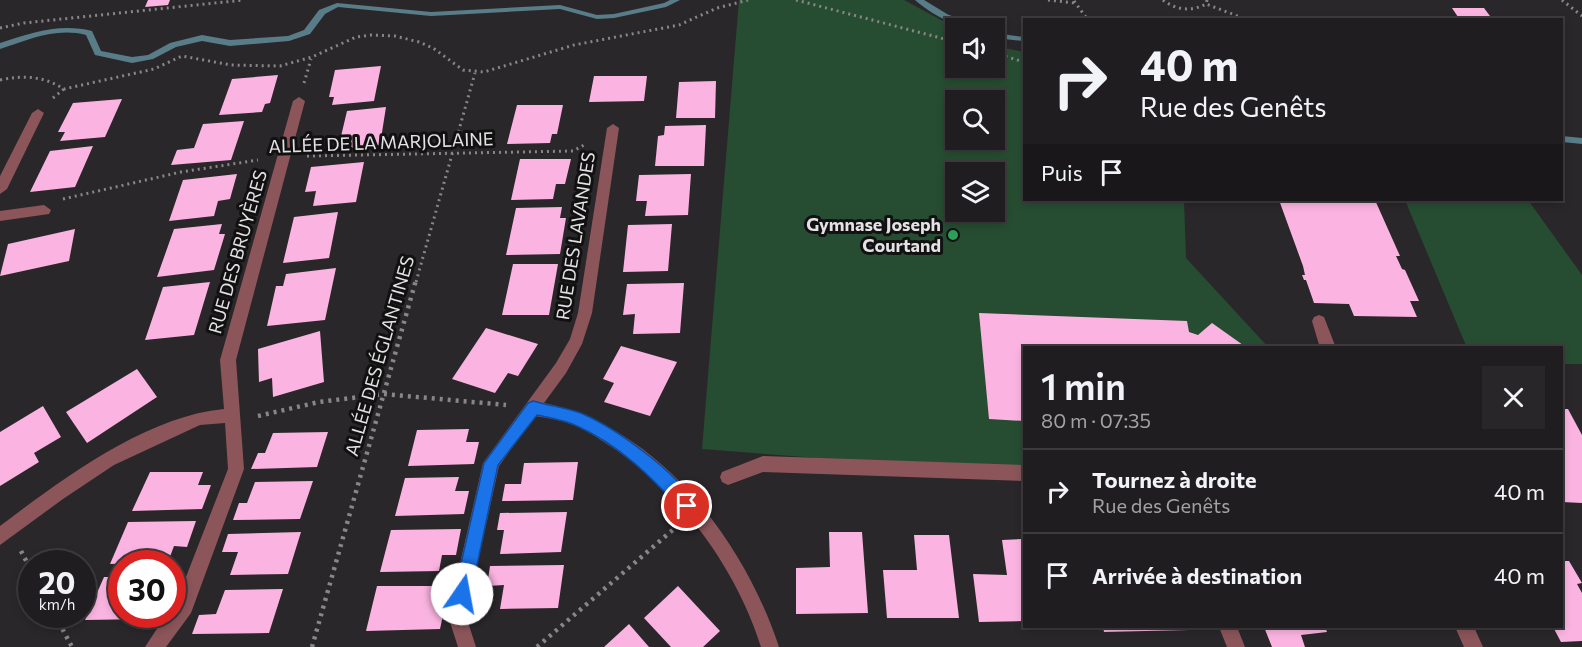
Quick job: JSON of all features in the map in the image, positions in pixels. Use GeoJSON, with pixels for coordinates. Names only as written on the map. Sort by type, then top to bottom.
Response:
{"type":"FeatureCollection","features":[{"type":"Feature","properties":{"kind":"street","name":"RUE DES BRUYÈRES"},"geometry":{"type":"LineString","coordinates":[[154,647],[184,606],[236,469],[228,360],[286,156],[299,101]]}},
{"type":"Feature","properties":{"kind":"street"},"geometry":{"type":"LineString","coordinates":[[0,189],[38,113]]}},
{"type":"Feature","properties":{"kind":"street","name":"RUE DES LAVANDES"},"geometry":{"type":"LineString","coordinates":[[467,647],[457,616],[491,463],[533,408],[577,340],[585,314],[613,129]]}},
{"type":"Feature","properties":{"kind":"street"},"geometry":{"type":"LineString","coordinates":[[0,216],[44,210]]}},
{"type":"Feature","properties":{"kind":"street"},"geometry":{"type":"LineString","coordinates":[[1319,321],[1327,346]]}},
{"type":"Feature","properties":{"kind":"street"},"geometry":{"type":"LineString","coordinates":[[533,408],[579,419],[619,442],[660,475],[693,512],[724,554],[751,598],[770,647]]}},
{"type":"Feature","properties":{"kind":"street"},"geometry":{"type":"LineString","coordinates":[[0,537],[57,493],[108,460],[160,434],[199,418],[233,415]]}},
{"type":"Feature","properties":{"kind":"street"},"geometry":{"type":"LineString","coordinates":[[728,477],[763,464],[1023,472]]}},
{"type":"Feature","properties":{"kind":"street"},"geometry":{"type":"LineString","coordinates":[[1228,628],[1236,647]]}},
{"type":"Feature","properties":{"kind":"street"},"geometry":{"type":"LineString","coordinates":[[1464,628],[1474,647]]}},
{"type":"Feature","properties":{"kind":"path"},"geometry":{"type":"LineString","coordinates":[[0,28],[35,22],[244,0]]}},
{"type":"Feature","properties":{"kind":"path"},"geometry":{"type":"LineString","coordinates":[[0,80],[24,76],[48,78],[64,89],[85,82],[143,74],[167,66],[182,56],[222,65],[278,68],[311,58],[369,34],[400,36],[432,48],[459,69],[476,73],[498,69],[526,58],[584,42],[636,36],[683,24],[715,9],[748,0]]}},
{"type":"Feature","properties":{"kind":"path"},"geometry":{"type":"LineString","coordinates":[[796,0],[945,39]]}},
{"type":"Feature","properties":{"kind":"path"},"geometry":{"type":"LineString","coordinates":[[1048,0],[1074,1],[1087,18]]}},
{"type":"Feature","properties":{"kind":"path"},"geometry":{"type":"LineString","coordinates":[[1163,0],[1182,10],[1200,8],[1207,2],[1243,18]]}},
{"type":"Feature","properties":{"kind":"path"},"geometry":{"type":"LineString","coordinates":[[1562,0],[1582,16]]}},
{"type":"Feature","properties":{"kind":"path"},"geometry":{"type":"LineString","coordinates":[[1005,56],[1023,62]]}},
{"type":"Feature","properties":{"kind":"path"},"geometry":{"type":"LineString","coordinates":[[299,101],[311,58]]}},
{"type":"Feature","properties":{"kind":"path","name":"ALLÉE DES ÉGLANTINES"},"geometry":{"type":"LineString","coordinates":[[312,647],[476,73]]}},
{"type":"Feature","properties":{"kind":"path","name":"ALLÉE DE LA MARJOLAINE"},"geometry":{"type":"LineString","coordinates":[[44,210],[63,198],[181,172],[286,156],[573,151],[613,129]]}},
{"type":"Feature","properties":{"kind":"path"},"geometry":{"type":"LineString","coordinates":[[233,415],[257,416],[320,402],[384,394],[533,408]]}},
{"type":"Feature","properties":{"kind":"path"},"geometry":{"type":"LineString","coordinates":[[537,647],[693,512]]}},
{"type":"Feature","properties":{"kind":"path"},"geometry":{"type":"LineString","coordinates":[[62,628],[72,647]]}},
{"type":"Feature","properties":{"kind":"green space","name":"Gymnase Joseph Courtand"},"geometry":{"type":"Polygon","coordinates":[[[739,0],[904,0],[945,22],[945,78],[1005,78],[1005,48],[1023,52],[1023,201],[1184,201],[1186,258],[1267,346],[1023,346],[1023,473],[702,449],[739,0]]]}},
{"type":"Feature","properties":{"kind":"green space"},"geometry":{"type":"Polygon","coordinates":[[[1405,201],[1529,201],[1582,275],[1582,364],[1563,364],[1563,346],[1466,346],[1405,201]]]}},
{"type":"Feature","properties":{"kind":"building"},"geometry":{"type":"Polygon","coordinates":[[[148,0],[170,0],[168,5],[145,7],[148,0]]]}},
{"type":"Feature","properties":{"kind":"building"},"geometry":{"type":"Polygon","coordinates":[[[1452,8],[1484,8],[1492,18],[1459,18],[1452,8]]]}},
{"type":"Feature","properties":{"kind":"building"},"geometry":{"type":"Polygon","coordinates":[[[381,66],[374,101],[332,105],[334,97],[329,97],[335,70],[381,66]]]}},
{"type":"Feature","properties":{"kind":"building"},"geometry":{"type":"Polygon","coordinates":[[[278,75],[270,103],[265,104],[262,112],[219,115],[232,79],[278,75]]]}},
{"type":"Feature","properties":{"kind":"building"},"geometry":{"type":"Polygon","coordinates":[[[594,76],[647,76],[644,101],[589,102],[594,76]]]}},
{"type":"Feature","properties":{"kind":"building"},"geometry":{"type":"Polygon","coordinates":[[[716,81],[715,118],[676,118],[679,82],[716,81]]]}},
{"type":"Feature","properties":{"kind":"building"},"geometry":{"type":"Polygon","coordinates":[[[122,99],[105,137],[60,141],[65,132],[58,132],[73,103],[122,99]]]}},
{"type":"Feature","properties":{"kind":"building"},"geometry":{"type":"Polygon","coordinates":[[[517,105],[563,105],[557,134],[552,134],[550,143],[507,144],[517,105]]]}},
{"type":"Feature","properties":{"kind":"building"},"geometry":{"type":"Polygon","coordinates":[[[386,107],[380,145],[338,149],[347,111],[386,107]]]}},
{"type":"Feature","properties":{"kind":"building"},"geometry":{"type":"Polygon","coordinates":[[[244,121],[231,160],[171,165],[177,150],[194,148],[203,124],[244,121]]]}},
{"type":"Feature","properties":{"kind":"building"},"geometry":{"type":"Polygon","coordinates":[[[706,125],[704,166],[655,166],[658,136],[664,135],[665,126],[706,125]]]}},
{"type":"Feature","properties":{"kind":"building"},"geometry":{"type":"Polygon","coordinates":[[[93,146],[75,187],[30,192],[50,151],[93,146]]]}},
{"type":"Feature","properties":{"kind":"building"},"geometry":{"type":"Polygon","coordinates":[[[520,159],[571,159],[565,184],[556,184],[553,199],[511,200],[520,159]]]}},
{"type":"Feature","properties":{"kind":"building"},"geometry":{"type":"Polygon","coordinates":[[[364,162],[356,202],[313,206],[316,191],[305,192],[311,167],[364,162]]]}},
{"type":"Feature","properties":{"kind":"building"},"geometry":{"type":"Polygon","coordinates":[[[237,174],[230,199],[218,201],[214,216],[169,221],[183,180],[237,174]]]}},
{"type":"Feature","properties":{"kind":"building"},"geometry":{"type":"Polygon","coordinates":[[[691,174],[688,215],[645,216],[647,201],[636,201],[639,175],[691,174]]]}},
{"type":"Feature","properties":{"kind":"building"},"geometry":{"type":"Polygon","coordinates":[[[1279,201],[1375,201],[1400,256],[1396,256],[1419,301],[1410,301],[1417,317],[1354,316],[1349,304],[1314,303],[1302,275],[1305,275],[1279,201]]]}},
{"type":"Feature","properties":{"kind":"building"},"geometry":{"type":"Polygon","coordinates":[[[562,207],[560,218],[566,218],[560,254],[506,255],[516,208],[562,207]]]}},
{"type":"Feature","properties":{"kind":"building"},"geometry":{"type":"Polygon","coordinates":[[[338,212],[329,258],[283,263],[294,217],[338,212]]]}},
{"type":"Feature","properties":{"kind":"building"},"geometry":{"type":"Polygon","coordinates":[[[222,224],[219,234],[225,234],[214,270],[157,277],[174,229],[222,224]]]}},
{"type":"Feature","properties":{"kind":"building"},"geometry":{"type":"Polygon","coordinates":[[[672,224],[668,271],[623,272],[628,225],[672,224]]]}},
{"type":"Feature","properties":{"kind":"building"},"geometry":{"type":"Polygon","coordinates":[[[75,229],[69,261],[0,276],[8,244],[75,229]]]}},
{"type":"Feature","properties":{"kind":"building"},"geometry":{"type":"Polygon","coordinates":[[[513,264],[558,264],[549,315],[502,315],[513,264]]]}},
{"type":"Feature","properties":{"kind":"building"},"geometry":{"type":"Polygon","coordinates":[[[336,268],[325,320],[267,326],[276,286],[283,286],[286,274],[336,268]]]}},
{"type":"Feature","properties":{"kind":"building"},"geometry":{"type":"Polygon","coordinates":[[[210,282],[194,335],[145,340],[163,287],[210,282]]]}},
{"type":"Feature","properties":{"kind":"building"},"geometry":{"type":"Polygon","coordinates":[[[684,283],[680,333],[633,334],[635,314],[623,315],[627,284],[684,283]]]}},
{"type":"Feature","properties":{"kind":"building"},"geometry":{"type":"Polygon","coordinates":[[[979,313],[1187,321],[1189,332],[1198,335],[1212,323],[1243,345],[1023,346],[1023,421],[989,419],[979,313]]]}},
{"type":"Feature","properties":{"kind":"building"},"geometry":{"type":"Polygon","coordinates":[[[486,328],[538,344],[518,376],[508,373],[495,393],[452,379],[486,328]]]}},
{"type":"Feature","properties":{"kind":"building"},"geometry":{"type":"Polygon","coordinates":[[[320,331],[324,382],[273,397],[272,378],[259,382],[258,349],[320,331]]]}},
{"type":"Feature","properties":{"kind":"building"},"geometry":{"type":"Polygon","coordinates":[[[621,346],[677,362],[650,416],[604,402],[614,383],[603,379],[621,346]]]}},
{"type":"Feature","properties":{"kind":"building"},"geometry":{"type":"Polygon","coordinates":[[[137,369],[157,397],[87,443],[66,412],[137,369]]]}},
{"type":"Feature","properties":{"kind":"building"},"geometry":{"type":"Polygon","coordinates":[[[43,406],[61,437],[34,453],[39,462],[0,486],[0,432],[43,406]]]}},
{"type":"Feature","properties":{"kind":"building"},"geometry":{"type":"Polygon","coordinates":[[[1563,409],[1568,409],[1582,435],[1582,503],[1563,502],[1563,409]]]}},
{"type":"Feature","properties":{"kind":"building"},"geometry":{"type":"Polygon","coordinates":[[[469,429],[466,442],[479,442],[474,464],[408,466],[417,430],[469,429]]]}},
{"type":"Feature","properties":{"kind":"building"},"geometry":{"type":"Polygon","coordinates":[[[328,432],[317,467],[251,469],[258,453],[265,453],[273,433],[328,432]]]}},
{"type":"Feature","properties":{"kind":"building"},"geometry":{"type":"Polygon","coordinates":[[[578,462],[573,500],[502,501],[505,484],[521,484],[524,463],[578,462]]]}},
{"type":"Feature","properties":{"kind":"building"},"geometry":{"type":"Polygon","coordinates":[[[150,472],[203,472],[198,485],[211,485],[202,509],[132,511],[150,472]]]}},
{"type":"Feature","properties":{"kind":"building"},"geometry":{"type":"Polygon","coordinates":[[[459,477],[455,491],[469,491],[464,514],[395,516],[405,478],[459,477]]]}},
{"type":"Feature","properties":{"kind":"building"},"geometry":{"type":"Polygon","coordinates":[[[313,481],[300,519],[233,520],[239,503],[247,503],[255,482],[313,481]]]}},
{"type":"Feature","properties":{"kind":"building"},"geometry":{"type":"Polygon","coordinates":[[[567,512],[561,552],[500,554],[504,530],[497,530],[500,513],[567,512]]]}},
{"type":"Feature","properties":{"kind":"building"},"geometry":{"type":"Polygon","coordinates":[[[196,521],[187,547],[174,546],[172,550],[116,550],[128,522],[196,521]]]}},
{"type":"Feature","properties":{"kind":"building"},"geometry":{"type":"Polygon","coordinates":[[[461,529],[456,555],[442,555],[439,571],[380,572],[391,530],[461,529]]]}},
{"type":"Feature","properties":{"kind":"building"},"geometry":{"type":"Polygon","coordinates":[[[301,532],[288,574],[230,575],[238,552],[222,552],[228,534],[301,532]]]}},
{"type":"Feature","properties":{"kind":"building"},"geometry":{"type":"Polygon","coordinates":[[[829,532],[862,532],[868,613],[796,614],[796,568],[830,567],[829,532]]]}},
{"type":"Feature","properties":{"kind":"building"},"geometry":{"type":"Polygon","coordinates":[[[914,535],[949,535],[959,618],[887,618],[883,570],[917,570],[914,535]]]}},
{"type":"Feature","properties":{"kind":"building"},"geometry":{"type":"Polygon","coordinates":[[[1023,539],[1023,621],[979,622],[973,574],[1007,575],[1002,540],[1023,539]]]}},
{"type":"Feature","properties":{"kind":"building"},"geometry":{"type":"Polygon","coordinates":[[[1563,561],[1569,561],[1582,583],[1577,584],[1582,593],[1582,641],[1561,642],[1554,628],[1563,628],[1563,561]]]}},
{"type":"Feature","properties":{"kind":"building"},"geometry":{"type":"Polygon","coordinates":[[[564,565],[558,608],[500,609],[504,585],[487,586],[490,566],[564,565]]]}},
{"type":"Feature","properties":{"kind":"building"},"geometry":{"type":"Polygon","coordinates":[[[104,577],[108,577],[108,620],[96,620],[96,595],[104,577]]]}},
{"type":"Feature","properties":{"kind":"building"},"geometry":{"type":"Polygon","coordinates":[[[377,586],[435,586],[432,601],[446,601],[440,629],[366,631],[377,586]]]}},
{"type":"Feature","properties":{"kind":"building"},"geometry":{"type":"Polygon","coordinates":[[[678,586],[720,631],[703,647],[671,647],[644,618],[678,586]]]}},
{"type":"Feature","properties":{"kind":"building"},"geometry":{"type":"Polygon","coordinates":[[[283,589],[269,633],[192,634],[199,615],[216,614],[225,590],[283,589]]]}},
{"type":"Feature","properties":{"kind":"building"},"geometry":{"type":"Polygon","coordinates":[[[629,624],[649,647],[604,647],[629,624]]]}},
{"type":"Feature","properties":{"kind":"building"},"geometry":{"type":"Polygon","coordinates":[[[1103,628],[1188,628],[1189,630],[1104,632],[1103,628]]]}},
{"type":"Feature","properties":{"kind":"building"},"geometry":{"type":"Polygon","coordinates":[[[1264,628],[1325,628],[1327,632],[1301,635],[1305,647],[1272,647],[1264,628]]]}},
{"type":"Feature","properties":{"kind":"waterway"},"geometry":{"type":"LineString","coordinates":[[0,46],[44,32],[78,30],[89,33],[98,53],[132,60],[150,57],[173,45],[202,38],[230,43],[289,38],[307,32],[322,12],[337,5],[431,14],[560,7],[597,17],[614,16],[666,5],[676,0]]}},
{"type":"Feature","properties":{"kind":"waterway"},"geometry":{"type":"LineString","coordinates":[[919,0],[949,18]]}},
{"type":"Feature","properties":{"kind":"waterway"},"geometry":{"type":"LineString","coordinates":[[1005,36],[1023,39]]}},
{"type":"Feature","properties":{"kind":"waterway"},"geometry":{"type":"LineString","coordinates":[[1563,139],[1582,141]]}},
{"type":"Feature","properties":{"kind":"place","name":"Gymnase Joseph Courtand"},"geometry":{"type":"Point","coordinates":[953,235]}},
{"type":"Feature","properties":{"kind":"route"},"geometry":{"type":"LineString","coordinates":[[462,594],[491,463],[533,408],[579,419],[619,442],[660,475],[687,506]]}}]}
